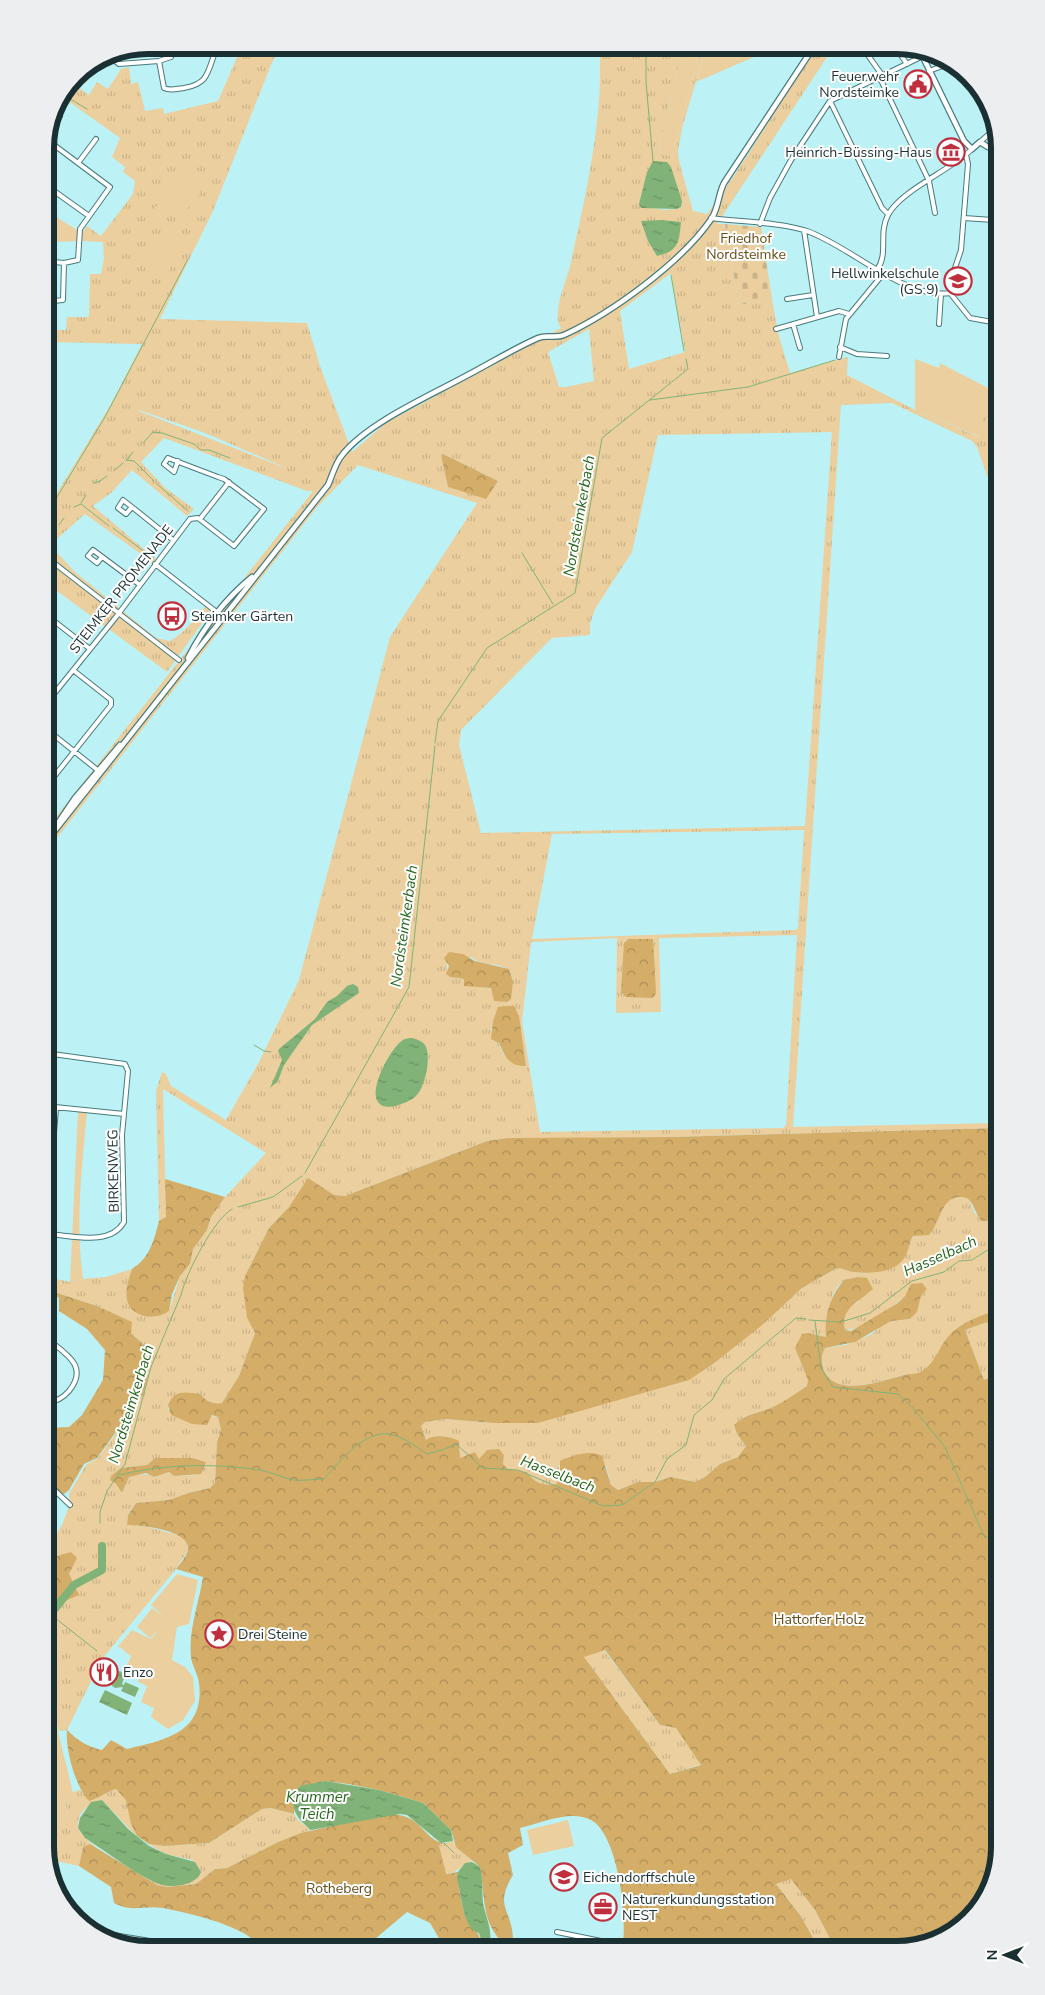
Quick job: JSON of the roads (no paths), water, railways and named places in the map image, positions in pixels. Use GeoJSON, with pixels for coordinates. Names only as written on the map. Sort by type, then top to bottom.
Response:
{"type":"FeatureCollection","features":[{"type":"Feature","properties":{"kind":"street"},"geometry":{"type":"LineString","coordinates":[[114,60],[119,64],[159,61],[171,57],[172,54]]}},
{"type":"Feature","properties":{"kind":"street"},"geometry":{"type":"LineString","coordinates":[[159,61],[164,88],[170,90],[198,85],[202,82],[213,54]]}},
{"type":"Feature","properties":{"kind":"street"},"geometry":{"type":"LineString","coordinates":[[54,830],[68,808],[113,750],[132,734],[328,485],[334,468],[344,453],[371,431],[428,397],[539,338],[564,335],[614,306],[673,261],[711,218],[719,205],[724,183],[809,54]]}},
{"type":"Feature","properties":{"kind":"street"},"geometry":{"type":"LineString","coordinates":[[867,54],[880,76],[929,181],[934,213]]}},
{"type":"Feature","properties":{"kind":"street"},"geometry":{"type":"LineString","coordinates":[[900,54],[907,64]]}},
{"type":"Feature","properties":{"kind":"street"},"geometry":{"type":"LineString","coordinates":[[760,224],[770,198],[791,160],[830,101],[920,57]]}},
{"type":"Feature","properties":{"kind":"street"},"geometry":{"type":"LineString","coordinates":[[923,58],[959,135],[972,149]]}},
{"type":"Feature","properties":{"kind":"street"},"geometry":{"type":"LineString","coordinates":[[929,71],[943,66]]}},
{"type":"Feature","properties":{"kind":"street"},"geometry":{"type":"LineString","coordinates":[[830,101],[882,208],[888,214]]}},
{"type":"Feature","properties":{"kind":"street"},"geometry":{"type":"LineString","coordinates":[[877,270],[884,259],[883,232],[888,214],[903,199],[966,155],[990,133]]}},
{"type":"Feature","properties":{"kind":"street"},"geometry":{"type":"LineString","coordinates":[[78,163],[96,139]]}},
{"type":"Feature","properties":{"kind":"street"},"geometry":{"type":"LineString","coordinates":[[980,142],[991,148]]}},
{"type":"Feature","properties":{"kind":"street"},"geometry":{"type":"LineString","coordinates":[[54,145],[110,187],[79,232],[78,260],[64,263],[54,262]]}},
{"type":"Feature","properties":{"kind":"street"},"geometry":{"type":"LineString","coordinates":[[966,155],[968,164],[961,250],[954,271],[950,293],[970,318],[991,322]]}},
{"type":"Feature","properties":{"kind":"street"},"geometry":{"type":"LineString","coordinates":[[54,191],[89,216]]}},
{"type":"Feature","properties":{"kind":"street"},"geometry":{"type":"LineString","coordinates":[[711,218],[804,230],[830,242],[883,274],[915,287],[941,294],[950,293]]}},
{"type":"Feature","properties":{"kind":"street"},"geometry":{"type":"LineString","coordinates":[[964,218],[991,220]]}},
{"type":"Feature","properties":{"kind":"street"},"geometry":{"type":"LineString","coordinates":[[804,230],[817,317]]}},
{"type":"Feature","properties":{"kind":"street"},"geometry":{"type":"LineString","coordinates":[[54,301],[63,300],[64,263]]}},
{"type":"Feature","properties":{"kind":"street"},"geometry":{"type":"LineString","coordinates":[[839,357],[843,325],[849,314],[883,274]]}},
{"type":"Feature","properties":{"kind":"street"},"geometry":{"type":"LineString","coordinates":[[939,324],[941,294]]}},
{"type":"Feature","properties":{"kind":"street"},"geometry":{"type":"LineString","coordinates":[[786,299],[814,295]]}},
{"type":"Feature","properties":{"kind":"street"},"geometry":{"type":"LineString","coordinates":[[776,329],[840,311],[849,314]]}},
{"type":"Feature","properties":{"kind":"street"},"geometry":{"type":"LineString","coordinates":[[793,324],[800,348]]}},
{"type":"Feature","properties":{"kind":"street"},"geometry":{"type":"LineString","coordinates":[[840,347],[857,354],[887,356]]}},
{"type":"Feature","properties":{"kind":"street"},"geometry":{"type":"LineString","coordinates":[[178,462],[229,482],[264,509],[234,546],[200,519],[229,482]]}},
{"type":"Feature","properties":{"kind":"street"},"geometry":{"type":"LineString","coordinates":[[132,507],[173,540]]}},
{"type":"Feature","properties":{"kind":"street","name":"STEIMKER PROMENADE"},"geometry":{"type":"LineString","coordinates":[[54,694],[119,613],[190,519],[200,519]]}},
{"type":"Feature","properties":{"kind":"street"},"geometry":{"type":"LineString","coordinates":[[102,557],[140,585]]}},
{"type":"Feature","properties":{"kind":"street"},"geometry":{"type":"LineString","coordinates":[[54,563],[179,660]]}},
{"type":"Feature","properties":{"kind":"street"},"geometry":{"type":"LineString","coordinates":[[155,564],[223,617]]}},
{"type":"Feature","properties":{"kind":"street"},"geometry":{"type":"LineString","coordinates":[[178,674],[194,644],[217,612],[237,589],[262,567]]}},
{"type":"Feature","properties":{"kind":"street"},"geometry":{"type":"LineString","coordinates":[[54,621],[90,649]]}},
{"type":"Feature","properties":{"kind":"street"},"geometry":{"type":"LineString","coordinates":[[54,777],[111,705],[111,700],[73,670]]}},
{"type":"Feature","properties":{"kind":"street"},"geometry":{"type":"LineString","coordinates":[[54,735],[98,771]]}},
{"type":"Feature","properties":{"kind":"street","name":"BIRKENWEG"},"geometry":{"type":"LineString","coordinates":[[54,1054],[125,1064],[127,1066],[122,1152],[125,1216],[122,1226],[112,1235],[103,1237],[54,1234]]}},
{"type":"Feature","properties":{"kind":"street"},"geometry":{"type":"LineString","coordinates":[[54,1136],[56,1108],[124,1114]]}},
{"type":"Feature","properties":{"kind":"street"},"geometry":{"type":"LineString","coordinates":[[54,1345],[74,1362],[78,1375],[75,1384],[62,1398],[54,1402]]}},
{"type":"Feature","properties":{"kind":"street"},"geometry":{"type":"LineString","coordinates":[[54,1490],[70,1505]]}},
{"type":"Feature","properties":{"kind":"street"},"geometry":{"type":"LineString","coordinates":[[557,1932],[601,1941]]}},
{"type":"Feature","properties":{"kind":"street"},"geometry":{"type":"LineString","coordinates":[[121,1937],[147,1941]]}},
{"type":"Feature","properties":{"kind":"water"},"geometry":{"type":"Polygon","coordinates":[[[653,161],[667,162],[671,167],[682,201],[681,207],[677,209],[641,208],[639,204],[647,172],[653,161]]]}},
{"type":"Feature","properties":{"kind":"water"},"geometry":{"type":"Polygon","coordinates":[[[662,220],[681,222],[680,235],[674,248],[657,256],[648,241],[641,221],[662,220]]]}},
{"type":"Feature","properties":{"kind":"water"},"geometry":{"type":"Polygon","coordinates":[[[353,984],[358,987],[359,993],[312,1025],[284,1065],[278,1081],[270,1088],[282,1060],[279,1049],[315,1019],[327,1002],[337,996],[347,986],[353,984]]]}},
{"type":"Feature","properties":{"kind":"water"},"geometry":{"type":"Polygon","coordinates":[[[412,1038],[422,1042],[427,1050],[428,1064],[425,1079],[416,1096],[401,1104],[386,1107],[378,1102],[376,1096],[379,1078],[394,1049],[406,1039],[412,1038]]]}},
{"type":"Feature","properties":{"kind":"water"},"geometry":{"type":"Polygon","coordinates":[[[120,1671],[125,1675],[122,1684],[124,1685],[125,1682],[139,1688],[135,1697],[121,1691],[123,1687],[115,1688],[111,1685],[116,1672],[120,1671]]]}},
{"type":"Feature","properties":{"kind":"water"},"geometry":{"type":"Polygon","coordinates":[[[105,1690],[132,1703],[127,1715],[99,1702],[105,1690]]]}},
{"type":"Feature","properties":{"kind":"water","name":"Krummer Teich"},"geometry":{"type":"Polygon","coordinates":[[[325,1781],[379,1790],[423,1803],[451,1830],[453,1841],[441,1843],[407,1815],[400,1814],[311,1830],[297,1816],[293,1805],[294,1799],[300,1786],[325,1781]]]}},
{"type":"Feature","properties":{"kind":"water"},"geometry":{"type":"Polygon","coordinates":[[[102,1800],[128,1829],[149,1846],[166,1854],[195,1862],[201,1872],[199,1876],[183,1885],[170,1886],[159,1884],[131,1869],[85,1838],[78,1828],[80,1818],[91,1802],[102,1800]]]}},
{"type":"Feature","properties":{"kind":"water"},"geometry":{"type":"Polygon","coordinates":[[[472,1862],[480,1867],[483,1903],[490,1931],[490,1941],[481,1941],[479,1933],[473,1930],[466,1918],[457,1879],[458,1872],[465,1863],[472,1862]]]}},
{"type":"Feature","properties":{"kind":"waterway","name":"Nordsteimkerbach"},"geometry":{"type":"LineString","coordinates":[[646,54],[646,82],[653,161]]}},
{"type":"Feature","properties":{"kind":"waterway"},"geometry":{"type":"LineString","coordinates":[[68,98],[87,109]]}},
{"type":"Feature","properties":{"kind":"waterway"},"geometry":{"type":"LineString","coordinates":[[54,502],[105,417],[188,259]]}},
{"type":"Feature","properties":{"kind":"waterway","name":"Nordsteimkerbach"},"geometry":{"type":"LineString","coordinates":[[671,275],[684,351]]}},
{"type":"Feature","properties":{"kind":"waterway","name":"Nordsteimkerbach"},"geometry":{"type":"LineString","coordinates":[[435,743],[438,721],[487,648],[575,593],[602,438],[688,369],[686,359]]}},
{"type":"Feature","properties":{"kind":"waterway"},"geometry":{"type":"LineString","coordinates":[[650,400],[748,387],[835,360]]}},
{"type":"Feature","properties":{"kind":"waterway"},"geometry":{"type":"LineString","coordinates":[[143,443],[153,432],[162,433],[194,444],[201,450],[209,450],[230,458]]}},
{"type":"Feature","properties":{"kind":"waterway"},"geometry":{"type":"LineString","coordinates":[[126,461],[133,452]]}},
{"type":"Feature","properties":{"kind":"waterway"},"geometry":{"type":"LineString","coordinates":[[127,460],[134,461],[154,481]]}},
{"type":"Feature","properties":{"kind":"waterway"},"geometry":{"type":"LineString","coordinates":[[115,470],[123,463]]}},
{"type":"Feature","properties":{"kind":"waterway"},"geometry":{"type":"LineString","coordinates":[[94,483],[107,476]]}},
{"type":"Feature","properties":{"kind":"waterway"},"geometry":{"type":"LineString","coordinates":[[157,484],[188,511]]}},
{"type":"Feature","properties":{"kind":"waterway"},"geometry":{"type":"LineString","coordinates":[[81,503],[86,495]]}},
{"type":"Feature","properties":{"kind":"waterway"},"geometry":{"type":"LineString","coordinates":[[74,507],[81,504],[109,526]]}},
{"type":"Feature","properties":{"kind":"waterway"},"geometry":{"type":"LineString","coordinates":[[59,525],[64,518]]}},
{"type":"Feature","properties":{"kind":"waterway"},"geometry":{"type":"LineString","coordinates":[[113,528],[150,556]]}},
{"type":"Feature","properties":{"kind":"waterway"},"geometry":{"type":"LineString","coordinates":[[522,553],[553,604]]}},
{"type":"Feature","properties":{"kind":"waterway","name":"Nordsteimkerbach"},"geometry":{"type":"LineString","coordinates":[[305,1173],[409,987],[435,746]]}},
{"type":"Feature","properties":{"kind":"waterway"},"geometry":{"type":"LineString","coordinates":[[254,1045],[264,1051],[271,1052]]}},
{"type":"Feature","properties":{"kind":"waterway","name":"Nordsteimkerbach"},"geometry":{"type":"LineString","coordinates":[[238,1207],[273,1197],[302,1176]]}},
{"type":"Feature","properties":{"kind":"waterway","name":"Nordsteimkerbach"},"geometry":{"type":"LineString","coordinates":[[100,1523],[100,1512],[107,1491],[125,1464],[151,1367],[188,1274],[201,1248],[217,1224],[232,1209]]}},
{"type":"Feature","properties":{"kind":"waterway","name":"Hasselbach"},"geometry":{"type":"LineString","coordinates":[[809,1320],[841,1322],[870,1313],[912,1281],[944,1272],[959,1261],[972,1260],[991,1248]]}},
{"type":"Feature","properties":{"kind":"waterway","name":"Hasselbach"},"geometry":{"type":"LineString","coordinates":[[119,1475],[172,1467],[224,1466],[260,1470],[294,1480],[324,1479],[354,1447],[373,1436],[383,1434],[402,1438],[427,1454],[456,1444],[483,1468],[518,1470],[603,1506],[622,1505],[655,1482],[667,1459],[686,1445],[694,1415],[712,1400],[724,1379],[796,1318],[806,1319]]}},
{"type":"Feature","properties":{"kind":"waterway"},"geometry":{"type":"LineString","coordinates":[[815,1321],[821,1368],[833,1387],[898,1394],[911,1406]]}},
{"type":"Feature","properties":{"kind":"waterway"},"geometry":{"type":"LineString","coordinates":[[912,1407],[945,1447],[984,1536],[991,1539]]}},
{"type":"Feature","properties":{"kind":"waterway","name":"Hasselbach"},"geometry":{"type":"LineString","coordinates":[[54,1610],[74,1585],[102,1570],[102,1546]]}},
{"type":"Feature","properties":{"kind":"waterway"},"geometry":{"type":"LineString","coordinates":[[54,1617],[97,1651]]}},
{"type":"Feature","properties":{"kind":"waterway"},"geometry":{"type":"LineString","coordinates":[[444,1843],[454,1853]]}},
{"type":"Feature","properties":{"kind":"place","name":"Feuerwehr Nordsteimke"},"geometry":{"type":"Point","coordinates":[918,84]}},
{"type":"Feature","properties":{"kind":"place","name":"Heinrich-Büssing-Haus"},"geometry":{"type":"Point","coordinates":[951,152]}},
{"type":"Feature","properties":{"kind":"place","name":"Hellwinkelschule (GS 9)"},"geometry":{"type":"Point","coordinates":[958,281]}},
{"type":"Feature","properties":{"kind":"place","name":"Steimker Gärten"},"geometry":{"type":"Point","coordinates":[172,616]}},
{"type":"Feature","properties":{"kind":"place","name":"Drei Steine"},"geometry":{"type":"Point","coordinates":[219,1634]}},
{"type":"Feature","properties":{"kind":"place","name":"Enzo"},"geometry":{"type":"Point","coordinates":[104,1672]}},
{"type":"Feature","properties":{"kind":"place","name":"Eichendorffschule"},"geometry":{"type":"Point","coordinates":[564,1877]}},
{"type":"Feature","properties":{"kind":"place","name":"Naturerkundungsstation NEST"},"geometry":{"type":"Point","coordinates":[603,1907]}},
{"type":"Feature","properties":{"kind":"park label","name":"Friedhof Nordsteimke"},"geometry":{"type":"Point","coordinates":[746,246]}},
{"type":"Feature","properties":{"kind":"park label","name":"Hattorfer Holz"},"geometry":{"type":"Point","coordinates":[819,1619]}},
{"type":"Feature","properties":{"kind":"park label","name":"Rotheberg"},"geometry":{"type":"Point","coordinates":[339,1888]}}]}
